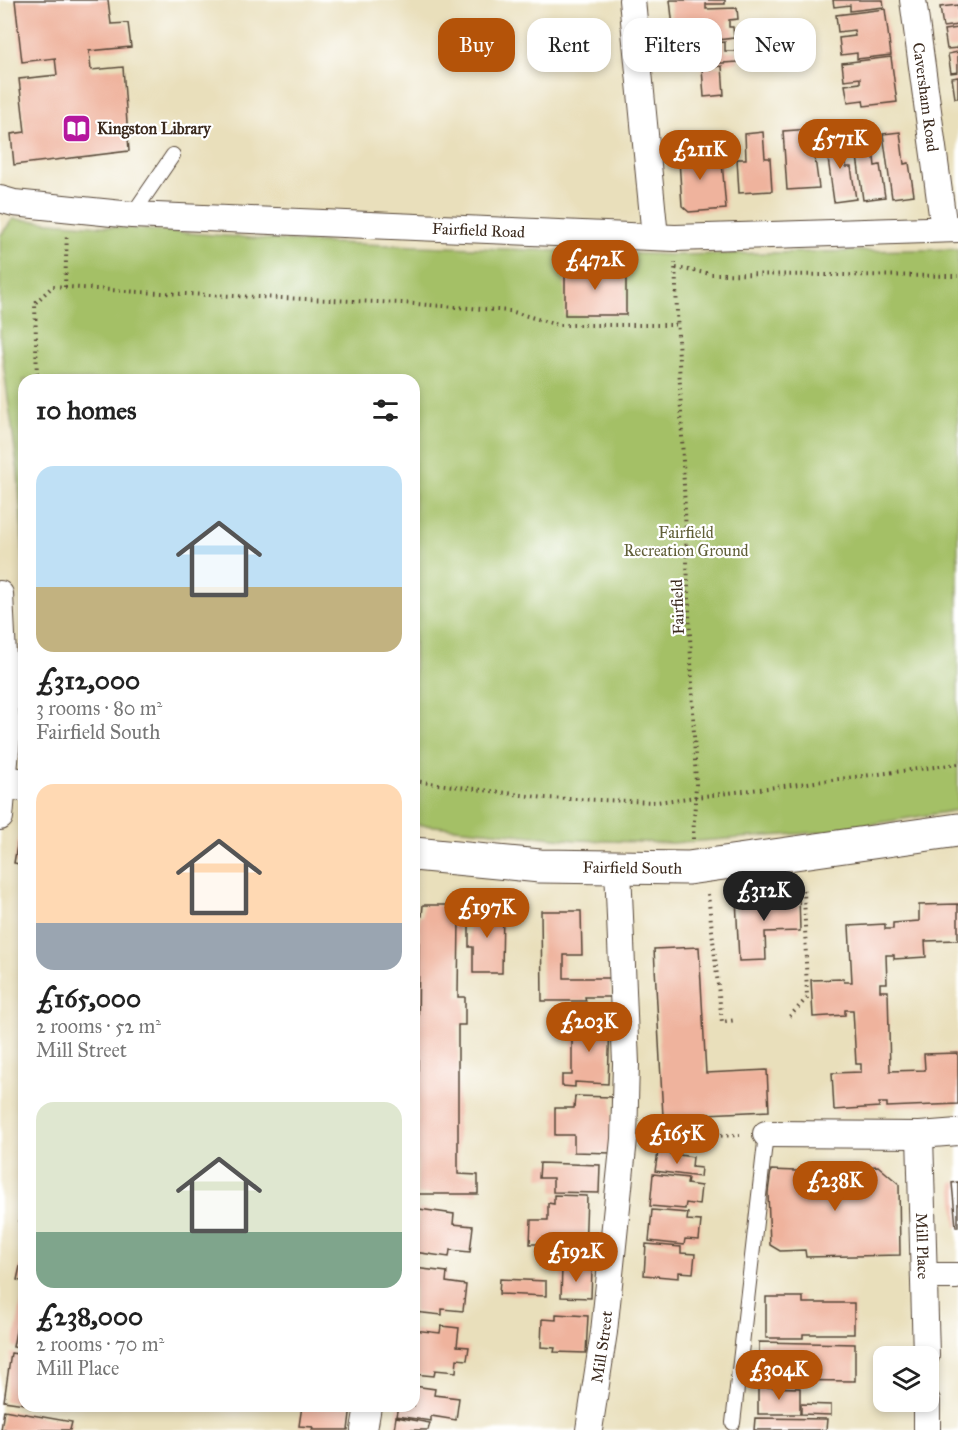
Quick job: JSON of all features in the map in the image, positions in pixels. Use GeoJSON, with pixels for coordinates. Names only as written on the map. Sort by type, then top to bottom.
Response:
{"type":"FeatureCollection","features":[{"type":"Feature","properties":{"kind":"street"},"geometry":{"type":"LineString","coordinates":[[632,0],[665,237]]}},
{"type":"Feature","properties":{"kind":"street","name":"Caversham Road"},"geometry":{"type":"LineString","coordinates":[[913,0],[951,229]]}},
{"type":"Feature","properties":{"kind":"street","name":"Fairfield Road"},"geometry":{"type":"LineString","coordinates":[[0,199],[15,203],[132,215],[665,237],[951,229]]}},
{"type":"Feature","properties":{"kind":"street"},"geometry":{"type":"LineString","coordinates":[[0,594],[7,739],[3,763],[10,784],[0,817]]}},
{"type":"Feature","properties":{"kind":"street","name":"Fairfield South"},"geometry":{"type":"LineString","coordinates":[[420,855],[530,865],[618,868],[695,881],[958,830]]}},
{"type":"Feature","properties":{"kind":"street","name":"Mill Street"},"geometry":{"type":"LineString","coordinates":[[589,1430],[604,1332],[624,1139],[626,1064],[618,868]]}},
{"type":"Feature","properties":{"kind":"street"},"geometry":{"type":"LineString","coordinates":[[766,1134],[958,1132]]}},
{"type":"Feature","properties":{"kind":"street","name":"Mill Place"},"geometry":{"type":"LineString","coordinates":[[920,1134],[926,1346]]}},
{"type":"Feature","properties":{"kind":"street"},"geometry":{"type":"LineString","coordinates":[[924,1276],[957,1276]]}},
{"type":"Feature","properties":{"kind":"street"},"geometry":{"type":"LineString","coordinates":[[364,1430],[367,1412]]}},
{"type":"Feature","properties":{"kind":"street"},"geometry":{"type":"LineString","coordinates":[[927,1412],[927,1430]]}},
{"type":"Feature","properties":{"kind":"lane"},"geometry":{"type":"LineString","coordinates":[[132,215],[173,155]]}},
{"type":"Feature","properties":{"kind":"lane"},"geometry":{"type":"LineString","coordinates":[[733,1423],[766,1134]]}},
{"type":"Feature","properties":{"kind":"path"},"geometry":{"type":"LineString","coordinates":[[65,286],[67,224]]}},
{"type":"Feature","properties":{"kind":"path","name":"Fairfield"},"geometry":{"type":"LineString","coordinates":[[665,237],[676,268],[695,798],[695,881]]}},
{"type":"Feature","properties":{"kind":"path"},"geometry":{"type":"LineString","coordinates":[[676,268],[711,274],[958,276]]}},
{"type":"Feature","properties":{"kind":"path"},"geometry":{"type":"LineString","coordinates":[[38,374],[35,303],[53,286],[488,310],[510,312],[558,326],[678,325]]}},
{"type":"Feature","properties":{"kind":"path"},"geometry":{"type":"LineString","coordinates":[[420,781],[545,798],[657,802],[958,764]]}},
{"type":"Feature","properties":{"kind":"path"},"geometry":{"type":"LineString","coordinates":[[695,881],[710,894],[722,1022],[736,1020]]}},
{"type":"Feature","properties":{"kind":"path"},"geometry":{"type":"LineString","coordinates":[[745,892],[804,888],[807,998],[789,1018]]}},
{"type":"Feature","properties":{"kind":"path"},"geometry":{"type":"LineString","coordinates":[[624,1139],[766,1134]]}},
{"type":"Feature","properties":{"kind":"green space","name":"Fairfield Recreation Ground"},"geometry":{"type":"Polygon","coordinates":[[[13,219],[302,242],[675,255],[958,249],[958,810],[824,832],[672,843],[575,840],[420,825],[420,374],[18,374],[18,471],[0,339],[0,236],[13,219]]]}},
{"type":"Feature","properties":{"kind":"building"},"geometry":{"type":"Polygon","coordinates":[[[15,0],[108,0],[111,24],[128,23],[131,47],[89,51],[91,70],[123,67],[129,151],[14,165],[11,134],[25,132],[19,79],[57,75],[55,58],[22,62],[15,0]]]}},
{"type":"Feature","properties":{"kind":"building"},"geometry":{"type":"Polygon","coordinates":[[[670,0],[725,0],[725,4],[706,4],[706,9],[737,8],[738,18],[729,20],[729,27],[733,27],[734,38],[722,39],[722,18],[672,18],[670,0]]]}},
{"type":"Feature","properties":{"kind":"building"},"geometry":{"type":"Polygon","coordinates":[[[833,0],[883,0],[884,7],[850,11],[850,5],[834,7],[833,0]]]}},
{"type":"Feature","properties":{"kind":"building"},"geometry":{"type":"Polygon","coordinates":[[[958,5],[958,25],[943,27],[940,7],[958,5]]]}},
{"type":"Feature","properties":{"kind":"building"},"geometry":{"type":"Polygon","coordinates":[[[885,9],[891,55],[857,59],[857,53],[841,55],[839,38],[855,36],[854,30],[838,32],[836,15],[885,9]]]}},
{"type":"Feature","properties":{"kind":"building"},"geometry":{"type":"Polygon","coordinates":[[[958,28],[958,48],[947,49],[944,30],[958,28]]]}},
{"type":"Feature","properties":{"kind":"building"},"geometry":{"type":"Polygon","coordinates":[[[722,42],[725,42],[725,51],[734,51],[734,62],[722,63],[722,42]]]}},
{"type":"Feature","properties":{"kind":"building"},"geometry":{"type":"Polygon","coordinates":[[[958,52],[958,72],[951,73],[948,54],[958,52]]]}},
{"type":"Feature","properties":{"kind":"building"},"geometry":{"type":"Polygon","coordinates":[[[891,57],[897,102],[864,106],[863,100],[848,102],[845,85],[860,83],[860,78],[844,80],[842,63],[891,57]]]}},
{"type":"Feature","properties":{"kind":"building"},"geometry":{"type":"Polygon","coordinates":[[[722,66],[724,95],[704,97],[702,72],[722,72],[722,66]]]}},
{"type":"Feature","properties":{"kind":"building"},"geometry":{"type":"Polygon","coordinates":[[[958,77],[958,98],[955,98],[952,78],[958,77]]]}},
{"type":"Feature","properties":{"kind":"building"},"geometry":{"type":"Polygon","coordinates":[[[811,129],[819,188],[787,190],[783,131],[811,129]]]}},
{"type":"Feature","properties":{"kind":"building"},"geometry":{"type":"Polygon","coordinates":[[[763,132],[765,158],[770,158],[772,191],[739,193],[737,159],[746,159],[745,134],[763,132]]]}},
{"type":"Feature","properties":{"kind":"building"},"geometry":{"type":"Polygon","coordinates":[[[900,132],[904,164],[909,163],[914,195],[892,198],[883,134],[900,132]]]}},
{"type":"Feature","properties":{"kind":"building"},"geometry":{"type":"Polygon","coordinates":[[[871,133],[875,166],[880,165],[885,197],[863,200],[854,135],[871,133]]]}},
{"type":"Feature","properties":{"kind":"building"},"geometry":{"type":"Polygon","coordinates":[[[842,135],[846,167],[851,167],[856,199],[834,202],[825,137],[842,135]]]}},
{"type":"Feature","properties":{"kind":"building"},"geometry":{"type":"Polygon","coordinates":[[[698,143],[700,164],[722,162],[726,209],[689,212],[682,206],[678,144],[698,143]]]}},
{"type":"Feature","properties":{"kind":"building"},"geometry":{"type":"Polygon","coordinates":[[[565,267],[626,268],[626,315],[565,315],[565,267]]]}},
{"type":"Feature","properties":{"kind":"building"},"geometry":{"type":"Polygon","coordinates":[[[18,840],[18,864],[14,863],[18,840]]]}},
{"type":"Feature","properties":{"kind":"building"},"geometry":{"type":"Polygon","coordinates":[[[799,895],[800,931],[765,932],[766,960],[739,961],[736,898],[799,895]]]}},
{"type":"Feature","properties":{"kind":"building"},"geometry":{"type":"Polygon","coordinates":[[[958,904],[958,940],[925,941],[926,957],[894,959],[894,955],[886,955],[887,983],[880,983],[880,991],[888,991],[890,1071],[925,1070],[924,1054],[958,1053],[958,1104],[887,1107],[887,1103],[879,1103],[879,1107],[834,1110],[832,1073],[861,1072],[861,1064],[856,1064],[853,1010],[845,1010],[845,1015],[813,1017],[811,980],[843,979],[844,982],[852,982],[849,926],[885,924],[885,929],[893,929],[893,923],[919,921],[919,905],[958,904]]]}},
{"type":"Feature","properties":{"kind":"building"},"geometry":{"type":"Polygon","coordinates":[[[423,905],[455,905],[455,917],[459,917],[458,997],[465,997],[465,1025],[458,1025],[458,1174],[478,1175],[478,1194],[420,1194],[420,916],[422,916],[423,905]]]}},
{"type":"Feature","properties":{"kind":"building"},"geometry":{"type":"Polygon","coordinates":[[[474,905],[503,906],[502,973],[473,973],[473,947],[469,947],[469,920],[474,920],[474,905]]]}},
{"type":"Feature","properties":{"kind":"building"},"geometry":{"type":"Polygon","coordinates":[[[541,911],[581,911],[582,955],[564,955],[564,978],[610,978],[610,997],[585,997],[586,1001],[542,1001],[541,911]]]}},
{"type":"Feature","properties":{"kind":"building"},"geometry":{"type":"Polygon","coordinates":[[[699,947],[706,1073],[767,1070],[769,1111],[663,1116],[654,949],[699,947]]]}},
{"type":"Feature","properties":{"kind":"building"},"geometry":{"type":"Polygon","coordinates":[[[572,1021],[610,1022],[608,1084],[575,1082],[575,1087],[562,1086],[562,1075],[572,1075],[572,1021]]]}},
{"type":"Feature","properties":{"kind":"building"},"geometry":{"type":"Polygon","coordinates":[[[575,1096],[612,1097],[612,1153],[574,1152],[574,1135],[555,1135],[555,1108],[574,1108],[575,1096]]]}},
{"type":"Feature","properties":{"kind":"building"},"geometry":{"type":"Polygon","coordinates":[[[658,1152],[693,1157],[692,1167],[701,1168],[700,1177],[655,1171],[658,1152]]]}},
{"type":"Feature","properties":{"kind":"building"},"geometry":{"type":"Polygon","coordinates":[[[540,1163],[600,1165],[599,1193],[553,1192],[553,1178],[539,1178],[540,1163]]]}},
{"type":"Feature","properties":{"kind":"building"},"geometry":{"type":"Polygon","coordinates":[[[878,1166],[899,1184],[900,1255],[806,1257],[805,1250],[780,1251],[770,1245],[768,1193],[771,1170],[796,1171],[878,1166]]]}},
{"type":"Feature","properties":{"kind":"building"},"geometry":{"type":"Polygon","coordinates":[[[653,1174],[688,1178],[687,1184],[701,1186],[699,1205],[686,1203],[685,1209],[650,1206],[653,1174]]]}},
{"type":"Feature","properties":{"kind":"building"},"geometry":{"type":"Polygon","coordinates":[[[958,1182],[958,1227],[956,1227],[952,1183],[958,1182]]]}},
{"type":"Feature","properties":{"kind":"building"},"geometry":{"type":"Polygon","coordinates":[[[554,1195],[587,1196],[585,1252],[547,1251],[547,1244],[530,1244],[531,1220],[548,1220],[548,1203],[554,1204],[554,1195]]]}},
{"type":"Feature","properties":{"kind":"building"},"geometry":{"type":"Polygon","coordinates":[[[420,1209],[454,1214],[453,1224],[473,1226],[470,1252],[450,1250],[449,1257],[420,1253],[420,1209]]]}},
{"type":"Feature","properties":{"kind":"building"},"geometry":{"type":"Polygon","coordinates":[[[652,1210],[688,1213],[687,1220],[701,1221],[699,1240],[685,1239],[684,1245],[649,1241],[652,1210]]]}},
{"type":"Feature","properties":{"kind":"building"},"geometry":{"type":"Polygon","coordinates":[[[646,1244],[681,1247],[681,1253],[695,1254],[693,1273],[679,1272],[679,1278],[644,1275],[646,1244]]]}},
{"type":"Feature","properties":{"kind":"building"},"geometry":{"type":"Polygon","coordinates":[[[562,1268],[592,1270],[591,1298],[561,1297],[562,1268]]]}},
{"type":"Feature","properties":{"kind":"building"},"geometry":{"type":"Polygon","coordinates":[[[420,1269],[447,1272],[446,1282],[466,1285],[463,1311],[442,1309],[442,1315],[420,1313],[420,1269]]]}},
{"type":"Feature","properties":{"kind":"building"},"geometry":{"type":"Polygon","coordinates":[[[500,1279],[546,1281],[546,1296],[499,1294],[500,1279]]]}},
{"type":"Feature","properties":{"kind":"building"},"geometry":{"type":"Polygon","coordinates":[[[766,1297],[803,1297],[803,1303],[854,1303],[854,1334],[803,1334],[803,1338],[766,1338],[766,1297]]]}},
{"type":"Feature","properties":{"kind":"building"},"geometry":{"type":"Polygon","coordinates":[[[556,1314],[588,1316],[586,1353],[554,1352],[555,1348],[541,1347],[542,1319],[556,1320],[556,1314]]]}},
{"type":"Feature","properties":{"kind":"building"},"geometry":{"type":"Polygon","coordinates":[[[18,1320],[18,1348],[13,1347],[18,1320]]]}},
{"type":"Feature","properties":{"kind":"building"},"geometry":{"type":"Polygon","coordinates":[[[441,1326],[459,1328],[457,1346],[469,1347],[467,1360],[457,1359],[456,1372],[435,1370],[434,1376],[420,1375],[420,1331],[440,1333],[441,1326]]]}},
{"type":"Feature","properties":{"kind":"building"},"geometry":{"type":"Polygon","coordinates":[[[759,1342],[855,1344],[855,1381],[759,1380],[759,1342]]]}},
{"type":"Feature","properties":{"kind":"building"},"geometry":{"type":"Polygon","coordinates":[[[11,1353],[18,1354],[18,1403],[4,1401],[11,1353]]]}},
{"type":"Feature","properties":{"kind":"building"},"geometry":{"type":"Polygon","coordinates":[[[420,1387],[435,1389],[434,1395],[459,1398],[456,1420],[431,1416],[431,1421],[396,1416],[397,1412],[420,1412],[420,1387]]]}},
{"type":"Feature","properties":{"kind":"building"},"geometry":{"type":"Polygon","coordinates":[[[758,1387],[800,1388],[800,1414],[758,1414],[758,1387]]]}},
{"type":"Feature","properties":{"kind":"building"},"geometry":{"type":"Polygon","coordinates":[[[801,1404],[831,1405],[831,1415],[801,1414],[801,1404]]]}},
{"type":"Feature","properties":{"kind":"building"},"geometry":{"type":"Polygon","coordinates":[[[4,1410],[72,1422],[70,1430],[1,1430],[4,1410]]]}},
{"type":"Feature","properties":{"kind":"building"},"geometry":{"type":"Polygon","coordinates":[[[301,1412],[350,1412],[348,1430],[312,1430],[313,1427],[299,1426],[301,1412]]]}},
{"type":"Feature","properties":{"kind":"building"},"geometry":{"type":"Polygon","coordinates":[[[396,1417],[430,1423],[428,1430],[394,1430],[396,1417]]]}},
{"type":"Feature","properties":{"kind":"building"},"geometry":{"type":"Polygon","coordinates":[[[755,1418],[827,1419],[826,1430],[754,1430],[755,1418]]]}},
{"type":"Feature","properties":{"kind":"place","name":"Kingston Library"},"geometry":{"type":"Point","coordinates":[76,128]}}]}
